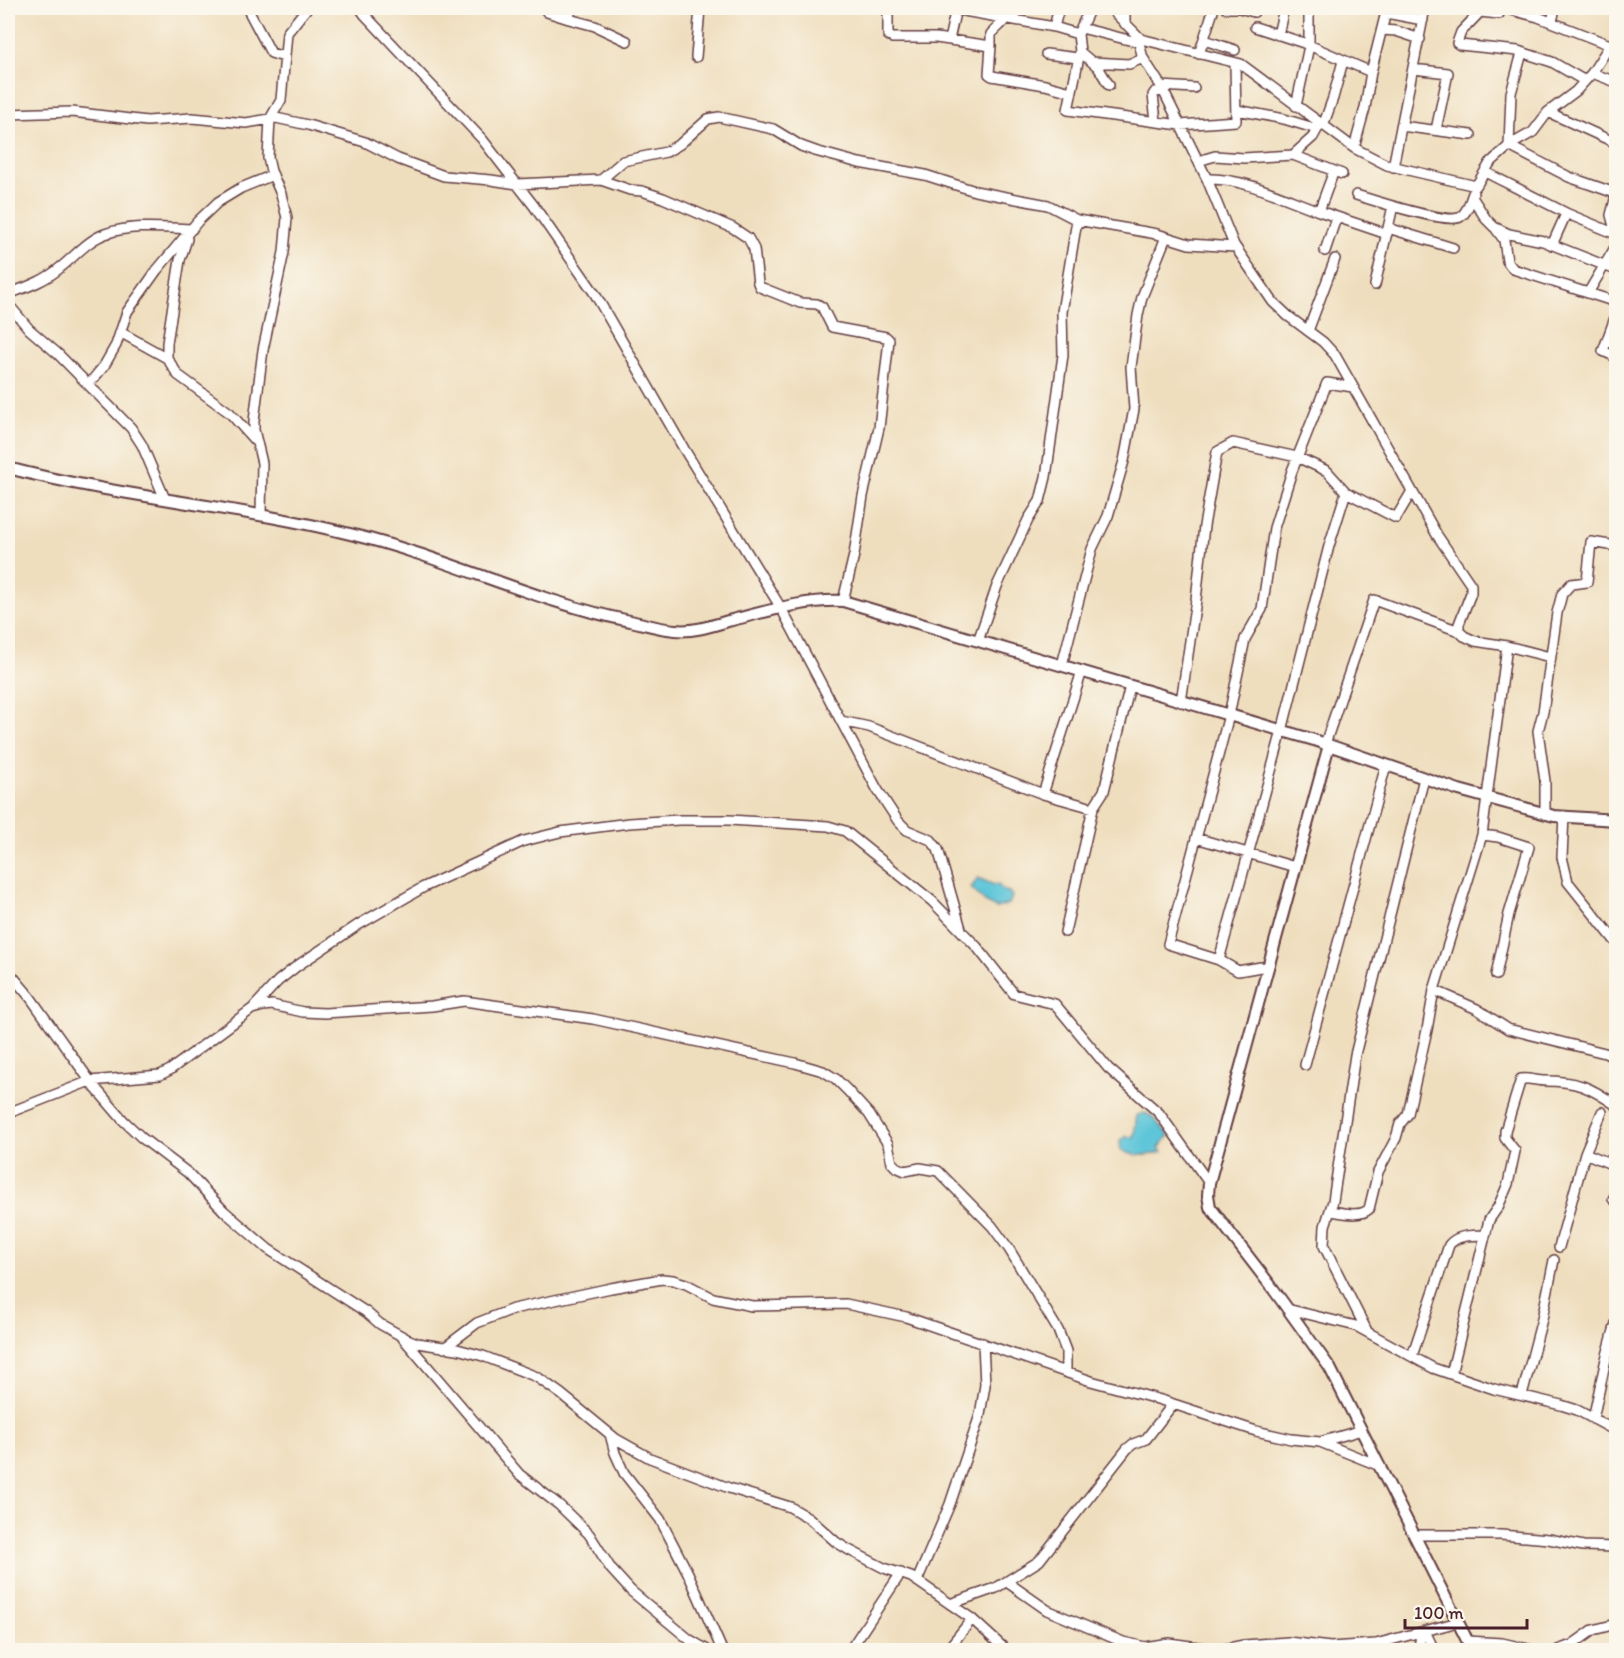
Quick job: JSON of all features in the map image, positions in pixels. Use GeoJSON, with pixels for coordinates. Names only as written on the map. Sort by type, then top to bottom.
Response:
{"type":"FeatureCollection","features":[{"type":"Feature","properties":{"kind":"street"},"geometry":{"type":"LineString","coordinates":[[247,8],[271,53],[284,57]]}},
{"type":"Feature","properties":{"kind":"street"},"geometry":{"type":"LineString","coordinates":[[261,514],[262,463],[254,430],[259,375],[284,252],[287,218],[268,158],[270,118],[282,100],[287,33],[307,8]]}},
{"type":"Feature","properties":{"kind":"street"},"geometry":{"type":"LineString","coordinates":[[360,8],[482,139],[595,294],[684,449],[781,608],[877,789],[898,821],[907,830],[931,840],[938,849],[962,932]]}},
{"type":"Feature","properties":{"kind":"street"},"geometry":{"type":"LineString","coordinates":[[544,8],[547,12],[595,26],[627,41]]}},
{"type":"Feature","properties":{"kind":"street"},"geometry":{"type":"LineString","coordinates":[[569,19],[571,8]]}},
{"type":"Feature","properties":{"kind":"street"},"geometry":{"type":"LineString","coordinates":[[696,57],[700,8]]}},
{"type":"Feature","properties":{"kind":"street"},"geometry":{"type":"LineString","coordinates":[[888,8],[888,35],[892,38],[949,40],[991,46]]}},
{"type":"Feature","properties":{"kind":"street"},"geometry":{"type":"LineString","coordinates":[[949,40],[953,8],[1008,12],[1054,27],[1137,39],[1234,63],[1249,69],[1320,126],[1354,148],[1392,166],[1476,186]]}},
{"type":"Feature","properties":{"kind":"street"},"geometry":{"type":"LineString","coordinates":[[1054,27],[1059,8]]}},
{"type":"Feature","properties":{"kind":"street"},"geometry":{"type":"LineString","coordinates":[[1090,8],[1080,31],[1079,55],[1068,110],[1180,125],[1234,122],[1237,117],[1234,63]]}},
{"type":"Feature","properties":{"kind":"street"},"geometry":{"type":"LineString","coordinates":[[1110,8],[1137,39],[1143,58],[1163,89],[1207,179],[1235,247],[1273,302],[1323,342],[1335,355],[1437,535],[1471,585],[1471,593],[1459,624],[1460,631],[1464,636],[1475,641],[1508,646],[1550,657]]}},
{"type":"Feature","properties":{"kind":"street"},"geometry":{"type":"LineString","coordinates":[[1125,8],[1125,24]]}},
{"type":"Feature","properties":{"kind":"street"},"geometry":{"type":"LineString","coordinates":[[1199,54],[1214,8]]}},
{"type":"Feature","properties":{"kind":"street"},"geometry":{"type":"LineString","coordinates":[[1226,8],[1239,8],[1254,12]]}},
{"type":"Feature","properties":{"kind":"street"},"geometry":{"type":"LineString","coordinates":[[1278,35],[1284,8]]}},
{"type":"Feature","properties":{"kind":"street"},"geometry":{"type":"LineString","coordinates":[[1296,106],[1309,46],[1309,8]]}},
{"type":"Feature","properties":{"kind":"street"},"geometry":{"type":"LineString","coordinates":[[1392,166],[1425,8]]}},
{"type":"Feature","properties":{"kind":"street"},"geometry":{"type":"LineString","coordinates":[[1356,195],[1443,218],[1460,218],[1490,163],[1509,147],[1533,132],[1548,112],[1576,91],[1585,81],[1592,73],[1613,42],[1503,8],[1499,14],[1480,12],[1461,32],[1457,43],[1522,53],[1552,62],[1585,81]]}},
{"type":"Feature","properties":{"kind":"street"},"geometry":{"type":"LineString","coordinates":[[1552,22],[1555,8]]}},
{"type":"Feature","properties":{"kind":"street"},"geometry":{"type":"LineString","coordinates":[[1354,148],[1387,10],[1423,20]]}},
{"type":"Feature","properties":{"kind":"street"},"geometry":{"type":"LineString","coordinates":[[1008,12],[1002,25],[991,34],[989,74],[1071,92]]}},
{"type":"Feature","properties":{"kind":"street"},"geometry":{"type":"LineString","coordinates":[[1255,27],[1309,46],[1371,72]]}},
{"type":"Feature","properties":{"kind":"street"},"geometry":{"type":"LineString","coordinates":[[1382,30],[1396,31],[1420,39]]}},
{"type":"Feature","properties":{"kind":"street"},"geometry":{"type":"LineString","coordinates":[[1204,40],[1235,50]]}},
{"type":"Feature","properties":{"kind":"street"},"geometry":{"type":"LineString","coordinates":[[1509,147],[1511,93],[1522,53]]}},
{"type":"Feature","properties":{"kind":"street"},"geometry":{"type":"LineString","coordinates":[[1046,54],[1079,55],[1092,62],[1107,78],[1109,85]]}},
{"type":"Feature","properties":{"kind":"street"},"geometry":{"type":"LineString","coordinates":[[1092,62],[1129,64],[1143,58]]}},
{"type":"Feature","properties":{"kind":"street"},"geometry":{"type":"LineString","coordinates":[[1293,155],[1320,126],[1333,98],[1343,61]]}},
{"type":"Feature","properties":{"kind":"street"},"geometry":{"type":"LineString","coordinates":[[1413,69],[1448,73],[1436,130]]}},
{"type":"Feature","properties":{"kind":"street"},"geometry":{"type":"LineString","coordinates":[[1592,73],[1617,82]]}},
{"type":"Feature","properties":{"kind":"street"},"geometry":{"type":"LineString","coordinates":[[1155,121],[1156,109],[1153,95],[1155,92],[1163,89],[1194,88]]}},
{"type":"Feature","properties":{"kind":"street"},"geometry":{"type":"LineString","coordinates":[[1237,110],[1320,126]]}},
{"type":"Feature","properties":{"kind":"street"},"geometry":{"type":"LineString","coordinates":[[8,114],[72,112],[147,121],[192,118],[246,123],[270,118],[308,125],[365,142],[398,159],[444,176],[517,184],[601,180],[663,198],[733,228],[748,238],[754,249],[758,283],[762,289],[800,303],[817,304],[822,307],[832,327],[886,337],[889,340],[879,428],[863,496],[858,534],[843,602]]}},
{"type":"Feature","properties":{"kind":"street"},"geometry":{"type":"LineString","coordinates":[[1548,112],[1617,143]]}},
{"type":"Feature","properties":{"kind":"street"},"geometry":{"type":"LineString","coordinates":[[601,180],[623,161],[666,152],[680,144],[708,119],[719,117],[773,129],[801,146],[859,164],[916,173],[975,191],[1048,205],[1077,220],[1166,237],[1189,244],[1235,247]]}},
{"type":"Feature","properties":{"kind":"street"},"geometry":{"type":"LineString","coordinates":[[1401,126],[1472,135]]}},
{"type":"Feature","properties":{"kind":"street"},"geometry":{"type":"LineString","coordinates":[[1509,147],[1569,177],[1615,193],[1611,215],[1616,234]]}},
{"type":"Feature","properties":{"kind":"street"},"geometry":{"type":"LineString","coordinates":[[1198,161],[1215,156],[1244,158],[1293,155],[1338,172],[1319,211]]}},
{"type":"Feature","properties":{"kind":"street"},"geometry":{"type":"LineString","coordinates":[[1485,172],[1568,214],[1616,234]]}},
{"type":"Feature","properties":{"kind":"street"},"geometry":{"type":"LineString","coordinates":[[167,358],[167,343],[180,260],[184,244],[192,229],[198,220],[218,202],[241,188],[273,175]]}},
{"type":"Feature","properties":{"kind":"street"},"geometry":{"type":"LineString","coordinates":[[1207,179],[1225,179],[1241,183],[1336,218],[1453,248]]}},
{"type":"Feature","properties":{"kind":"street"},"geometry":{"type":"LineString","coordinates":[[1472,197],[1486,219],[1504,240],[1507,261],[1513,269],[1617,302]]}},
{"type":"Feature","properties":{"kind":"street"},"geometry":{"type":"LineString","coordinates":[[1375,285],[1393,206]]}},
{"type":"Feature","properties":{"kind":"street"},"geometry":{"type":"LineString","coordinates":[[1552,245],[1568,214]]}},
{"type":"Feature","properties":{"kind":"street"},"geometry":{"type":"LineString","coordinates":[[1325,251],[1336,218]]}},
{"type":"Feature","properties":{"kind":"street"},"geometry":{"type":"LineString","coordinates":[[978,641],[997,586],[1040,501],[1046,477],[1063,355],[1062,312],[1077,220]]}},
{"type":"Feature","properties":{"kind":"street"},"geometry":{"type":"LineString","coordinates":[[8,294],[37,284],[103,234],[124,229],[158,227],[192,229]]}},
{"type":"Feature","properties":{"kind":"street"},"geometry":{"type":"LineString","coordinates":[[1494,227],[1509,234],[1552,245],[1617,270]]}},
{"type":"Feature","properties":{"kind":"street"},"geometry":{"type":"LineString","coordinates":[[89,384],[105,366],[116,345],[127,312],[192,229]]}},
{"type":"Feature","properties":{"kind":"street"},"geometry":{"type":"LineString","coordinates":[[1062,665],[1092,549],[1108,516],[1124,461],[1134,409],[1131,367],[1138,315],[1142,297],[1166,237]]}},
{"type":"Feature","properties":{"kind":"street"},"geometry":{"type":"LineString","coordinates":[[1588,293],[1617,246]]}},
{"type":"Feature","properties":{"kind":"street"},"geometry":{"type":"LineString","coordinates":[[1308,331],[1335,259]]}},
{"type":"Feature","properties":{"kind":"street"},"geometry":{"type":"LineString","coordinates":[[8,304],[29,329],[89,384],[131,428],[142,445],[165,499]]}},
{"type":"Feature","properties":{"kind":"street"},"geometry":{"type":"LineString","coordinates":[[1617,315],[1603,348],[1605,354],[1617,357]]}},
{"type":"Feature","properties":{"kind":"street"},"geometry":{"type":"LineString","coordinates":[[120,332],[167,358],[178,375],[230,413],[258,444]]}},
{"type":"Feature","properties":{"kind":"street"},"geometry":{"type":"LineString","coordinates":[[1268,968],[1238,971],[1219,960],[1168,944],[1229,715],[1245,639],[1263,609],[1274,528],[1297,457],[1327,383],[1353,387]]}},
{"type":"Feature","properties":{"kind":"street"},"geometry":{"type":"LineString","coordinates":[[1181,702],[1216,452],[1233,443],[1297,457],[1327,471],[1346,492],[1396,518],[1412,491]]}},
{"type":"Feature","properties":{"kind":"street"},"geometry":{"type":"LineString","coordinates":[[8,468],[41,477],[261,514],[354,535],[394,546],[587,612],[673,630],[700,629],[781,608],[831,600],[843,602],[1282,730],[1424,778],[1545,814],[1617,820]]}},
{"type":"Feature","properties":{"kind":"street"},"geometry":{"type":"LineString","coordinates":[[1219,960],[1282,730],[1329,546],[1346,492]]}},
{"type":"Feature","properties":{"kind":"street"},"geometry":{"type":"LineString","coordinates":[[1545,814],[1545,781],[1538,731],[1562,594],[1571,584],[1587,582],[1591,542],[1617,546]]}},
{"type":"Feature","properties":{"kind":"street"},"geometry":{"type":"LineString","coordinates":[[1460,631],[1374,600],[1327,744],[1209,1182],[1208,1196],[1210,1207],[1330,1368],[1470,1646],[1502,1644],[1532,1650]]}},
{"type":"Feature","properties":{"kind":"street"},"geometry":{"type":"LineString","coordinates":[[1329,1211],[1358,1214],[1369,1209],[1378,1172],[1396,1138],[1400,1124],[1408,1114],[1434,990],[1482,835],[1489,798],[1508,646]]}},
{"type":"Feature","properties":{"kind":"street"},"geometry":{"type":"LineString","coordinates":[[1043,794],[1082,671]]}},
{"type":"Feature","properties":{"kind":"street"},"geometry":{"type":"LineString","coordinates":[[1065,932],[1093,808],[1104,791],[1130,687]]}},
{"type":"Feature","properties":{"kind":"street"},"geometry":{"type":"LineString","coordinates":[[841,721],[869,727],[1043,794],[1093,808]]}},
{"type":"Feature","properties":{"kind":"street"},"geometry":{"type":"LineString","coordinates":[[1305,1065],[1386,765]]}},
{"type":"Feature","properties":{"kind":"street"},"geometry":{"type":"LineString","coordinates":[[1367,1331],[1324,1246],[1325,1226],[1360,1031],[1424,778]]}},
{"type":"Feature","properties":{"kind":"street"},"geometry":{"type":"LineString","coordinates":[[1564,816],[1562,857],[1568,882],[1617,942]]}},
{"type":"Feature","properties":{"kind":"street"},"geometry":{"type":"LineString","coordinates":[[8,1113],[90,1081],[147,1078],[170,1070],[252,1009],[278,981],[297,966],[358,925],[424,887],[524,841],[560,832],[629,823],[729,820],[828,826],[845,831],[932,901],[977,947],[1014,993],[1055,1004],[1108,1068],[1131,1091],[1159,1113],[1209,1182]]}},
{"type":"Feature","properties":{"kind":"street"},"geometry":{"type":"LineString","coordinates":[[1482,835],[1498,837],[1530,847],[1509,914],[1496,975]]}},
{"type":"Feature","properties":{"kind":"street"},"geometry":{"type":"LineString","coordinates":[[1196,838],[1295,867]]}},
{"type":"Feature","properties":{"kind":"street"},"geometry":{"type":"LineString","coordinates":[[8,971],[116,1112],[142,1138],[188,1173],[224,1211],[260,1243],[402,1336],[417,1343],[483,1356],[537,1377],[610,1434],[650,1458],[729,1488],[790,1507],[809,1518],[836,1542],[849,1550],[884,1568],[917,1581],[972,1619],[996,1646],[1006,1650]]}},
{"type":"Feature","properties":{"kind":"street"},"geometry":{"type":"LineString","coordinates":[[1434,990],[1477,1009],[1508,1029],[1617,1058]]}},
{"type":"Feature","properties":{"kind":"street"},"geometry":{"type":"LineString","coordinates":[[252,1009],[272,1005],[303,1012],[335,1013],[432,1006],[464,1001],[484,1003],[593,1019],[824,1071],[836,1079],[869,1114],[888,1144],[892,1163],[896,1167],[905,1171],[920,1168],[938,1171],[992,1226],[1058,1330],[1066,1351],[1066,1372]]}},
{"type":"Feature","properties":{"kind":"street"},"geometry":{"type":"LineString","coordinates":[[1451,1374],[1489,1220],[1498,1207],[1508,1184],[1515,1151],[1505,1138],[1505,1131],[1521,1079],[1558,1080],[1593,1089],[1617,1105]]}},
{"type":"Feature","properties":{"kind":"street"},"geometry":{"type":"LineString","coordinates":[[1559,1247],[1585,1153],[1602,1112]]}},
{"type":"Feature","properties":{"kind":"street"},"geometry":{"type":"LineString","coordinates":[[1585,1153],[1617,1166]]}},
{"type":"Feature","properties":{"kind":"street"},"geometry":{"type":"LineString","coordinates":[[1412,1356],[1449,1245],[1452,1241],[1462,1237],[1485,1235]]}},
{"type":"Feature","properties":{"kind":"street"},"geometry":{"type":"LineString","coordinates":[[1522,1395],[1542,1319],[1554,1260]]}},
{"type":"Feature","properties":{"kind":"street"},"geometry":{"type":"LineString","coordinates":[[444,1348],[477,1323],[504,1312],[611,1288],[662,1280],[686,1284],[713,1298],[752,1306],[828,1303],[864,1306],[906,1317],[1066,1372],[1256,1431],[1291,1439],[1320,1442],[1380,1466]]}},
{"type":"Feature","properties":{"kind":"street"},"geometry":{"type":"LineString","coordinates":[[1287,1309],[1356,1326],[1433,1368],[1494,1389],[1577,1410],[1617,1431]]}},
{"type":"Feature","properties":{"kind":"street"},"geometry":{"type":"LineString","coordinates":[[1593,1419],[1605,1359],[1617,1323]]}},
{"type":"Feature","properties":{"kind":"street"},"geometry":{"type":"LineString","coordinates":[[402,1336],[519,1474],[559,1505],[589,1534],[611,1569],[631,1591],[690,1640],[707,1650]]}},
{"type":"Feature","properties":{"kind":"street"},"geometry":{"type":"LineString","coordinates":[[917,1581],[950,1504],[980,1415],[985,1385],[983,1343]]}},
{"type":"Feature","properties":{"kind":"street"},"geometry":{"type":"LineString","coordinates":[[950,1604],[996,1588],[1039,1562],[1127,1449],[1146,1439],[1173,1404]]}},
{"type":"Feature","properties":{"kind":"street"},"geometry":{"type":"LineString","coordinates":[[1320,1442],[1362,1430]]}},
{"type":"Feature","properties":{"kind":"street"},"geometry":{"type":"LineString","coordinates":[[610,1434],[624,1473],[660,1519],[688,1573],[722,1650]]}},
{"type":"Feature","properties":{"kind":"street"},"geometry":{"type":"LineString","coordinates":[[1415,1535],[1501,1535],[1549,1539],[1583,1546],[1617,1546]]}},
{"type":"Feature","properties":{"kind":"street"},"geometry":{"type":"LineString","coordinates":[[850,1650],[901,1573]]}},
{"type":"Feature","properties":{"kind":"street"},"geometry":{"type":"LineString","coordinates":[[1007,1582],[1047,1610],[1135,1646],[1146,1647],[1169,1643],[1220,1650],[1244,1645],[1288,1642],[1330,1649],[1376,1644],[1458,1622]]}},
{"type":"Feature","properties":{"kind":"street"},"geometry":{"type":"LineString","coordinates":[[947,1650],[972,1619]]}},
{"type":"Feature","properties":{"kind":"street"},"geometry":{"type":"LineString","coordinates":[[1558,1650],[1572,1645],[1593,1630],[1617,1624]]}},
{"type":"Feature","properties":{"kind":"street"},"geometry":{"type":"LineString","coordinates":[[1419,1650],[1423,1632]]}},
{"type":"Feature","properties":{"kind":"street"},"geometry":{"type":"LineString","coordinates":[[1423,1632],[1434,1650]]}},
{"type":"Feature","properties":{"kind":"water"},"geometry":{"type":"Polygon","coordinates":[[[978,878],[994,885],[997,884],[1004,891],[1009,892],[1012,896],[1009,904],[996,908],[986,903],[971,888],[978,878]]]}},
{"type":"Feature","properties":{"kind":"water"},"geometry":{"type":"Polygon","coordinates":[[[1145,1113],[1151,1116],[1169,1135],[1159,1148],[1162,1152],[1141,1155],[1121,1150],[1120,1141],[1127,1136],[1134,1138],[1137,1115],[1145,1113]]]}}]}
